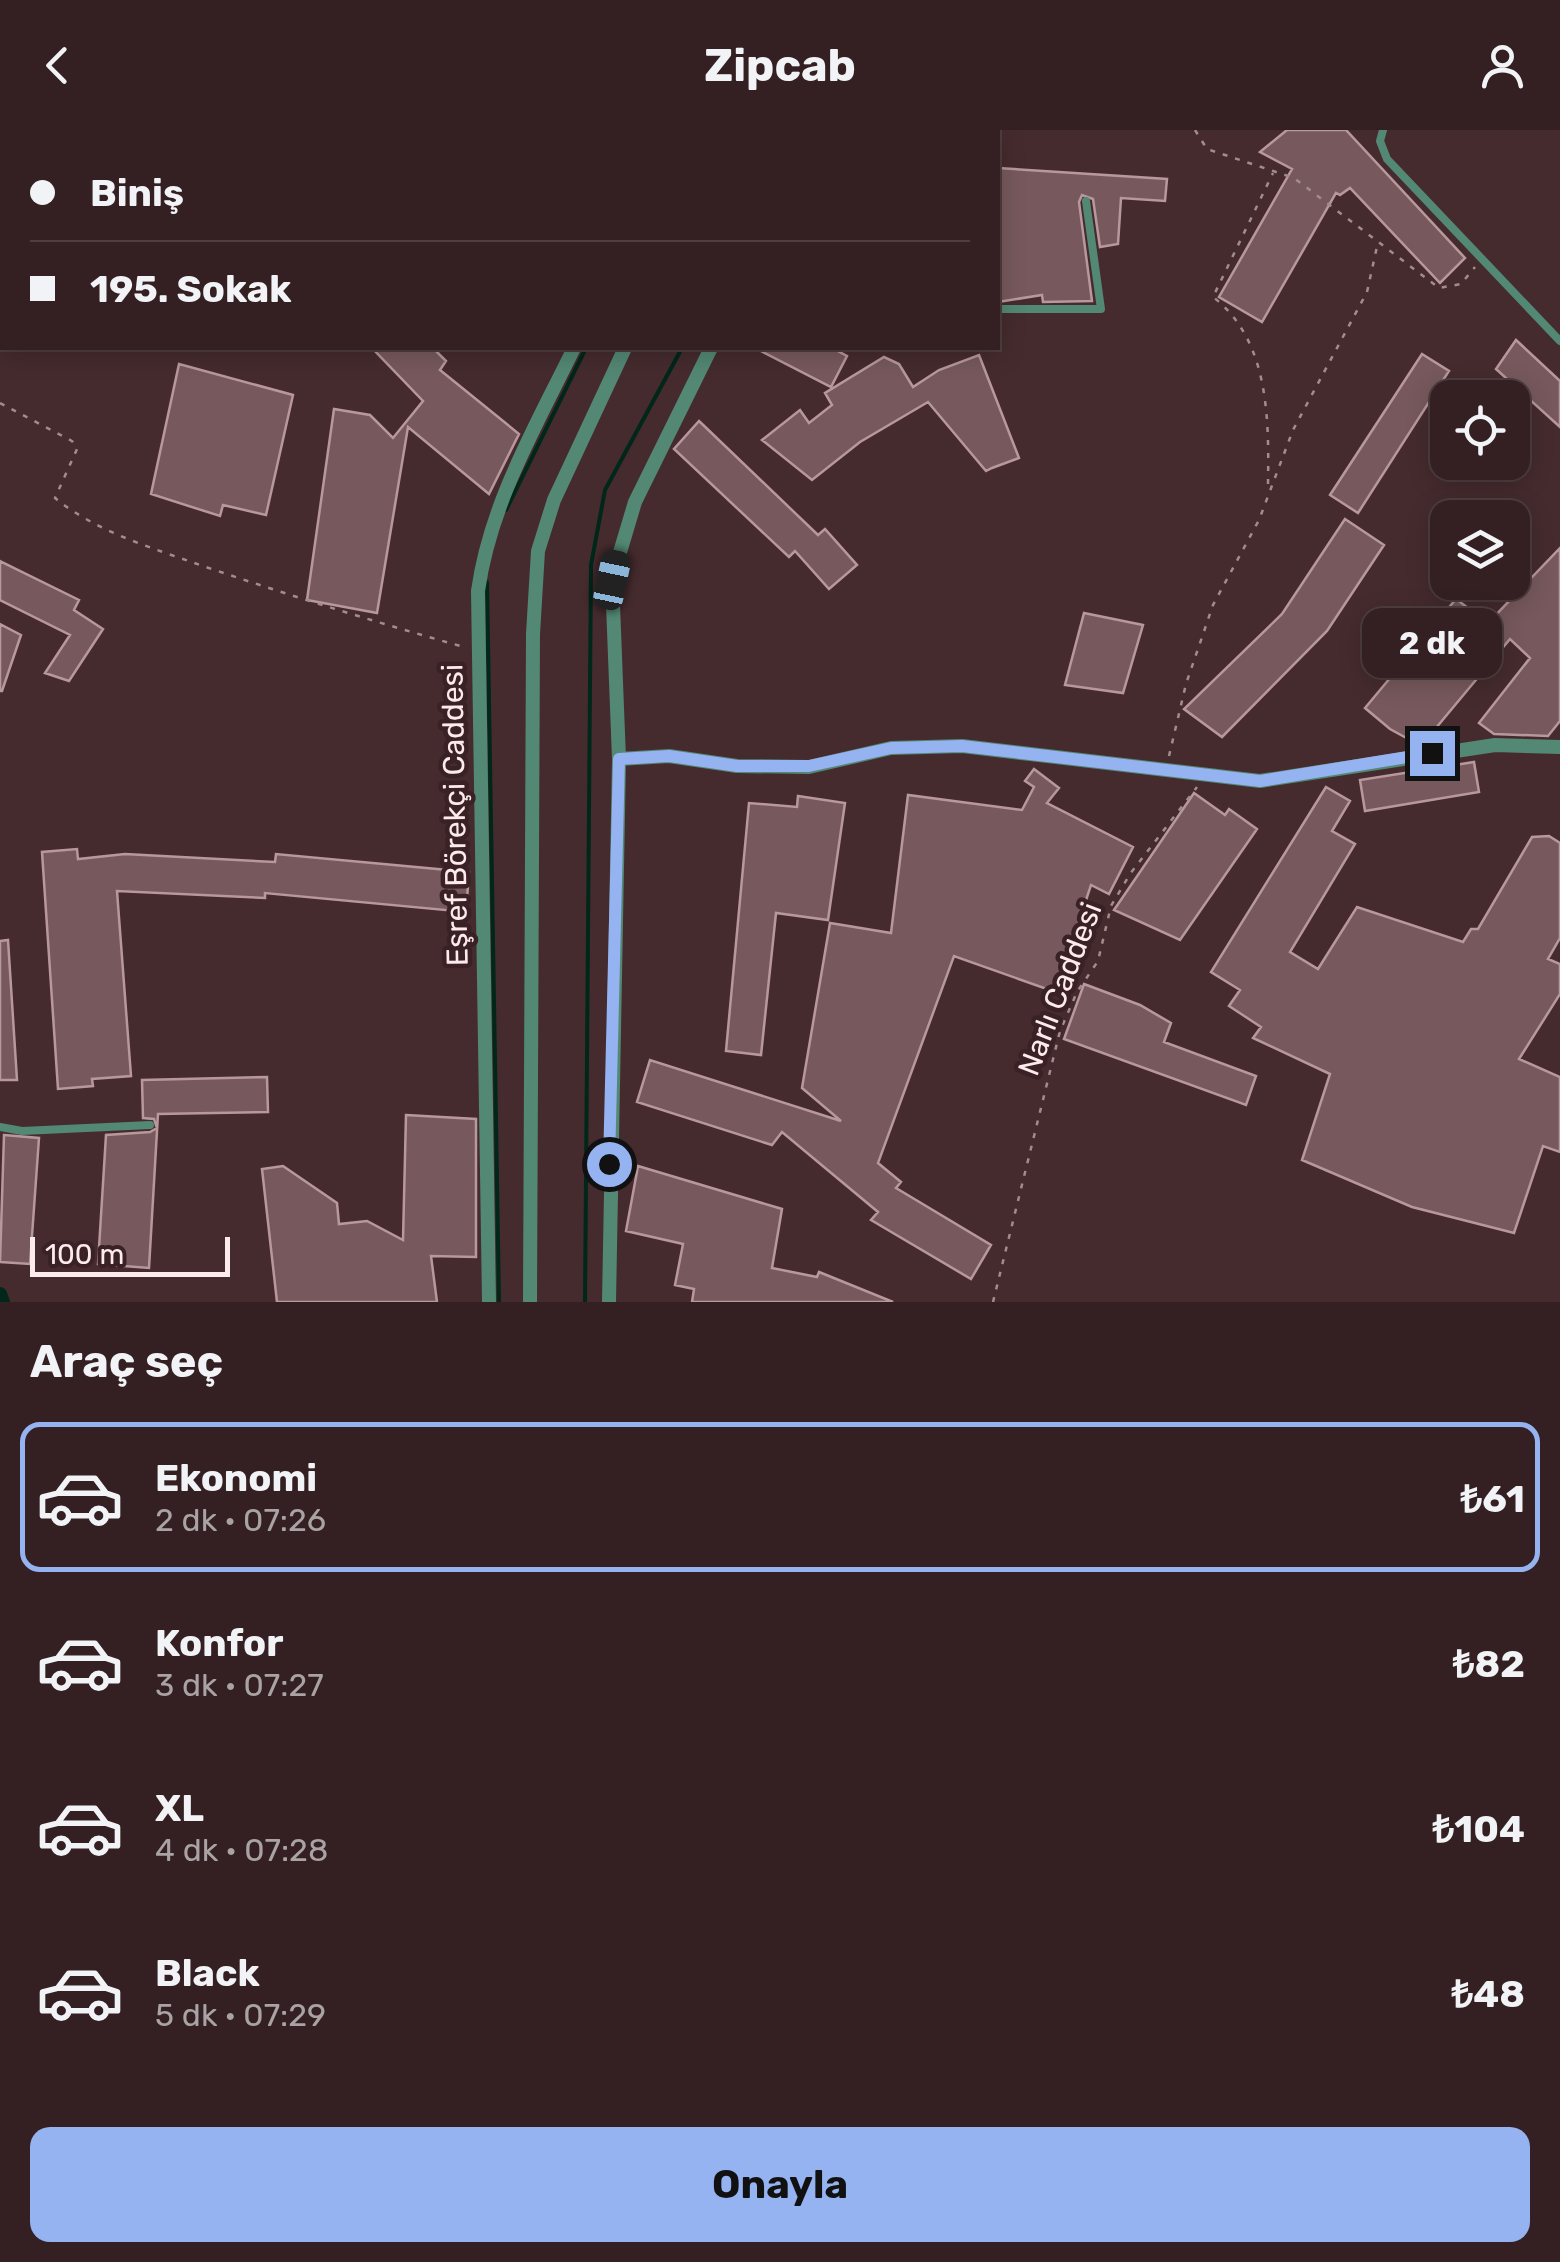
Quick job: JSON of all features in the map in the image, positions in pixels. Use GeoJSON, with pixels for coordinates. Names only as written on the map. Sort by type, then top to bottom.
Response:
{"type":"FeatureCollection","features":[{"type":"Feature","properties":{"kind":"street","name":"Eşref Börekçi Caddesi"},"geometry":{"type":"LineString","coordinates":[[489,1302],[478,591],[484,548],[503,497],[573,350]]}},
{"type":"Feature","properties":{"kind":"street"},"geometry":{"type":"LineString","coordinates":[[530,1302],[536,734],[533,634],[538,551],[554,500],[624,350]]}},
{"type":"Feature","properties":{"kind":"street"},"geometry":{"type":"LineString","coordinates":[[609,1302],[619,759],[612,580],[635,502],[710,350]]}},
{"type":"Feature","properties":{"kind":"street"},"geometry":{"type":"LineString","coordinates":[[619,759],[669,756],[737,766],[809,766],[891,748],[948,746],[1260,781],[1496,744],[1560,747]]}},
{"type":"Feature","properties":{"kind":"lane"},"geometry":{"type":"LineString","coordinates":[[1383,130],[1380,141],[1387,159],[1560,342]]}},
{"type":"Feature","properties":{"kind":"lane"},"geometry":{"type":"LineString","coordinates":[[1000,309],[1101,309],[1086,201]]}},
{"type":"Feature","properties":{"kind":"lane"},"geometry":{"type":"LineString","coordinates":[[0,1127],[22,1131],[150,1125]]}},
{"type":"Feature","properties":{"kind":"path"},"geometry":{"type":"LineString","coordinates":[[1195,130],[1207,150],[1294,178],[1439,288],[1461,284],[1483,259]]}},
{"type":"Feature","properties":{"kind":"path"},"geometry":{"type":"LineString","coordinates":[[1268,486],[1264,388],[1249,339],[1230,310],[1213,296],[1274,171]]}},
{"type":"Feature","properties":{"kind":"path"},"geometry":{"type":"LineString","coordinates":[[1165,768],[1178,729],[1186,684],[1213,604],[1259,520],[1268,486],[1293,430],[1367,292],[1378,242]]}},
{"type":"Feature","properties":{"kind":"path"},"geometry":{"type":"LineString","coordinates":[[0,403],[72,441],[77,449],[55,498],[66,508],[137,543],[288,596],[480,651]]}},
{"type":"Feature","properties":{"kind":"path","name":"Narlı Caddesi"},"geometry":{"type":"LineString","coordinates":[[993,1302],[1060,1030],[1077,992],[1098,962],[1111,906],[1130,874],[1207,774]]}},
{"type":"Feature","properties":{"kind":"building"},"geometry":{"type":"Polygon","coordinates":[[[1287,130],[1346,130],[1465,258],[1440,283],[1350,188],[1340,195],[1336,193],[1262,322],[1219,297],[1292,169],[1260,152],[1287,130]]]}},
{"type":"Feature","properties":{"kind":"building"},"geometry":{"type":"Polygon","coordinates":[[[1000,168],[1167,179],[1165,201],[1121,198],[1118,244],[1100,247],[1093,199],[1082,195],[1079,202],[1092,301],[1043,302],[1042,295],[1000,302],[1000,168]]]}},
{"type":"Feature","properties":{"kind":"building"},"geometry":{"type":"Polygon","coordinates":[[[1516,340],[1560,381],[1560,427],[1530,400],[1530,380],[1508,380],[1496,369],[1516,340]]]}},
{"type":"Feature","properties":{"kind":"building"},"geometry":{"type":"Polygon","coordinates":[[[374,350],[435,350],[446,361],[440,370],[519,434],[489,494],[408,427],[377,613],[307,600],[334,409],[370,415],[393,438],[423,401],[374,350]]]}},
{"type":"Feature","properties":{"kind":"building"},"geometry":{"type":"Polygon","coordinates":[[[759,350],[836,350],[847,356],[831,387],[759,350]]]}},
{"type":"Feature","properties":{"kind":"building"},"geometry":{"type":"Polygon","coordinates":[[[1422,354],[1449,371],[1443,380],[1430,380],[1430,401],[1358,513],[1330,495],[1422,354]]]}},
{"type":"Feature","properties":{"kind":"building"},"geometry":{"type":"Polygon","coordinates":[[[979,355],[1019,458],[986,471],[928,402],[860,442],[812,480],[762,440],[800,410],[809,423],[832,405],[825,393],[884,357],[899,364],[913,387],[939,370],[979,355]]]}},
{"type":"Feature","properties":{"kind":"building"},"geometry":{"type":"Polygon","coordinates":[[[179,364],[293,395],[266,515],[223,505],[220,516],[151,494],[179,364]]]}},
{"type":"Feature","properties":{"kind":"building"},"geometry":{"type":"Polygon","coordinates":[[[699,421],[818,535],[825,529],[857,565],[829,589],[795,551],[789,557],[674,449],[699,421]]]}},
{"type":"Feature","properties":{"kind":"building"},"geometry":{"type":"Polygon","coordinates":[[[1345,519],[1384,545],[1327,631],[1222,737],[1184,709],[1282,614],[1345,519]]]}},
{"type":"Feature","properties":{"kind":"building"},"geometry":{"type":"Polygon","coordinates":[[[1560,548],[1560,721],[1548,736],[1494,734],[1479,723],[1530,658],[1510,639],[1421,746],[1390,729],[1365,708],[1455,600],[1488,623],[1510,600],[1530,600],[1530,579],[1560,548]]]}},
{"type":"Feature","properties":{"kind":"building"},"geometry":{"type":"Polygon","coordinates":[[[0,561],[79,600],[74,610],[103,629],[69,681],[45,673],[70,635],[0,600],[0,561]]]}},
{"type":"Feature","properties":{"kind":"building"},"geometry":{"type":"Polygon","coordinates":[[[1084,613],[1143,625],[1123,693],[1065,685],[1084,613]]]}},
{"type":"Feature","properties":{"kind":"building"},"geometry":{"type":"Polygon","coordinates":[[[0,624],[21,635],[2,691],[0,691],[0,624]]]}},
{"type":"Feature","properties":{"kind":"building"},"geometry":{"type":"Polygon","coordinates":[[[1474,762],[1479,792],[1365,811],[1360,780],[1474,762]]]}},
{"type":"Feature","properties":{"kind":"building"},"geometry":{"type":"Polygon","coordinates":[[[1034,769],[1059,788],[1047,803],[1133,847],[1109,894],[1091,885],[1078,924],[1083,926],[1058,993],[954,956],[878,1163],[901,1182],[896,1188],[991,1245],[971,1279],[871,1220],[878,1212],[782,1132],[772,1145],[637,1102],[650,1060],[841,1121],[802,1088],[830,923],[891,933],[908,795],[1022,810],[1034,787],[1025,781],[1034,769]]]}},
{"type":"Feature","properties":{"kind":"building"},"geometry":{"type":"Polygon","coordinates":[[[1326,787],[1350,801],[1332,831],[1355,844],[1290,952],[1318,969],[1357,907],[1463,942],[1471,929],[1478,929],[1532,837],[1549,836],[1560,843],[1560,938],[1548,959],[1560,964],[1560,994],[1519,1059],[1560,1077],[1560,1152],[1543,1146],[1514,1233],[1412,1207],[1302,1160],[1330,1074],[1253,1038],[1261,1027],[1229,1006],[1240,990],[1211,972],[1326,787]]]}},
{"type":"Feature","properties":{"kind":"building"},"geometry":{"type":"Polygon","coordinates":[[[1194,793],[1225,815],[1229,809],[1257,829],[1180,940],[1114,910],[1194,793]]]}},
{"type":"Feature","properties":{"kind":"building"},"geometry":{"type":"Polygon","coordinates":[[[798,796],[845,803],[828,920],[776,913],[761,1055],[726,1051],[749,803],[797,807],[798,796]]]}},
{"type":"Feature","properties":{"kind":"building"},"geometry":{"type":"Polygon","coordinates":[[[77,849],[78,859],[125,854],[275,862],[276,854],[469,872],[466,912],[265,893],[265,898],[117,891],[131,1076],[92,1079],[93,1086],[58,1089],[42,852],[77,849]]]}},
{"type":"Feature","properties":{"kind":"building"},"geometry":{"type":"Polygon","coordinates":[[[8,940],[17,1080],[0,1080],[0,941],[8,940]]]}},
{"type":"Feature","properties":{"kind":"building"},"geometry":{"type":"Polygon","coordinates":[[[1084,984],[1140,1005],[1171,1023],[1164,1042],[1256,1076],[1246,1105],[1064,1039],[1084,984]]]}},
{"type":"Feature","properties":{"kind":"building"},"geometry":{"type":"Polygon","coordinates":[[[267,1077],[268,1112],[158,1114],[149,1268],[98,1264],[106,1135],[150,1132],[157,1128],[154,1119],[143,1118],[142,1080],[267,1077]]]}},
{"type":"Feature","properties":{"kind":"building"},"geometry":{"type":"Polygon","coordinates":[[[406,1115],[476,1119],[476,1257],[431,1256],[437,1302],[277,1302],[262,1169],[283,1166],[337,1203],[339,1224],[367,1221],[403,1240],[406,1115]]]}},
{"type":"Feature","properties":{"kind":"building"},"geometry":{"type":"Polygon","coordinates":[[[4,1135],[39,1138],[30,1264],[0,1262],[4,1135]]]}},
{"type":"Feature","properties":{"kind":"building"},"geometry":{"type":"Polygon","coordinates":[[[638,1166],[782,1209],[772,1268],[817,1277],[819,1272],[893,1302],[692,1302],[694,1289],[675,1285],[683,1244],[626,1231],[638,1166]]]}},
{"type":"Feature","properties":{"kind":"waterway"},"geometry":{"type":"LineString","coordinates":[[506,510],[585,350]]}},
{"type":"Feature","properties":{"kind":"waterway"},"geometry":{"type":"LineString","coordinates":[[585,1302],[591,565],[605,490],[681,350]]}},
{"type":"Feature","properties":{"kind":"waterway"},"geometry":{"type":"LineString","coordinates":[[487,582],[499,1302]]}},
{"type":"Feature","properties":{"kind":"waterway"},"geometry":{"type":"LineString","coordinates":[[0,1294],[3,1302]]}},
{"type":"Feature","properties":{"kind":"route"},"geometry":{"type":"LineString","coordinates":[[609,1164],[619,759],[669,756],[737,766],[809,766],[838,763],[891,748],[962,746],[1260,781],[1432,753]]}}]}
